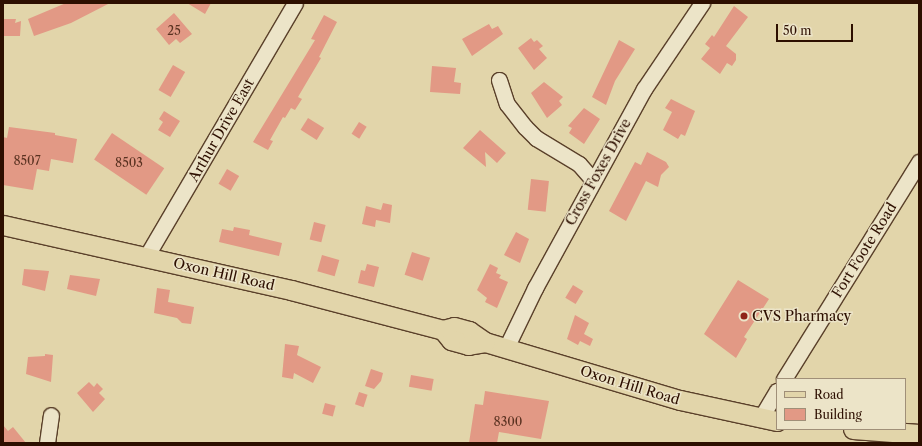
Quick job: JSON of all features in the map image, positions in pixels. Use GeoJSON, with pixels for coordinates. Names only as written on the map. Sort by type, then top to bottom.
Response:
{"type":"FeatureCollection","features":[{"type":"Feature","properties":{"kind":"main road","name":"Oxon Hill Road"},"geometry":{"type":"LineString","coordinates":[[3,225],[303,292],[443,330],[454,327],[469,331],[485,342],[680,400],[769,420]]}},
{"type":"Feature","properties":{"kind":"main road"},"geometry":{"type":"LineString","coordinates":[[866,430],[919,434]]}},
{"type":"Feature","properties":{"kind":"street","name":"Arthur Drive East"},"geometry":{"type":"LineString","coordinates":[[146,257],[295,3]]}},
{"type":"Feature","properties":{"kind":"street","name":"Cross Foxes Drive"},"geometry":{"type":"LineString","coordinates":[[506,348],[535,288],[593,180],[609,157],[652,75],[702,3]]}},
{"type":"Feature","properties":{"kind":"street"},"geometry":{"type":"LineString","coordinates":[[499,80],[507,104],[536,138],[579,164],[593,180]]}},
{"type":"Feature","properties":{"kind":"street","name":"Fort Foote Road"},"geometry":{"type":"LineString","coordinates":[[785,378],[919,162]]}},
{"type":"Feature","properties":{"kind":"street"},"geometry":{"type":"LineString","coordinates":[[769,420],[776,395]]}},
{"type":"Feature","properties":{"kind":"street"},"geometry":{"type":"LineString","coordinates":[[47,443],[51,415]]}},
{"type":"Feature","properties":{"kind":"building"},"geometry":{"type":"Polygon","coordinates":[[[66,3],[110,3],[71,23],[34,36],[28,19],[66,3]]]}},
{"type":"Feature","properties":{"kind":"building"},"geometry":{"type":"Polygon","coordinates":[[[187,3],[211,3],[205,14],[187,3]]]}},
{"type":"Feature","properties":{"kind":"building"},"geometry":{"type":"Polygon","coordinates":[[[734,6],[748,17],[726,46],[736,54],[736,60],[732,66],[727,63],[720,74],[701,59],[710,48],[705,44],[712,35],[714,37],[734,6]]]}},
{"type":"Feature","properties":{"kind":"building"},"geometry":{"type":"Polygon","coordinates":[[[174,13],[192,34],[180,43],[176,39],[169,45],[156,29],[174,13]]]}},
{"type":"Feature","properties":{"kind":"building"},"geometry":{"type":"Polygon","coordinates":[[[324,15],[337,22],[319,57],[321,58],[298,97],[302,99],[295,110],[291,108],[285,118],[283,117],[270,140],[273,141],[268,150],[253,142],[315,40],[311,39],[324,15]]]}},
{"type":"Feature","properties":{"kind":"building"},"geometry":{"type":"Polygon","coordinates":[[[3,19],[16,19],[15,23],[21,21],[20,36],[3,36],[3,19]]]}},
{"type":"Feature","properties":{"kind":"building"},"geometry":{"type":"Polygon","coordinates":[[[489,24],[492,29],[498,26],[503,34],[472,56],[462,39],[489,24]]]}},
{"type":"Feature","properties":{"kind":"building"},"geometry":{"type":"Polygon","coordinates":[[[531,38],[534,42],[537,40],[543,46],[539,49],[547,58],[534,70],[518,48],[531,38]]]}},
{"type":"Feature","properties":{"kind":"building"},"geometry":{"type":"Polygon","coordinates":[[[619,40],[635,49],[615,81],[606,105],[592,97],[619,40]]]}},
{"type":"Feature","properties":{"kind":"building"},"geometry":{"type":"Polygon","coordinates":[[[173,65],[185,72],[171,97],[158,90],[173,65]]]}},
{"type":"Feature","properties":{"kind":"building"},"geometry":{"type":"Polygon","coordinates":[[[432,66],[456,68],[454,82],[461,83],[460,94],[430,92],[432,66]]]}},
{"type":"Feature","properties":{"kind":"building"},"geometry":{"type":"Polygon","coordinates":[[[544,82],[563,97],[559,101],[562,105],[547,118],[531,93],[544,82]]]}},
{"type":"Feature","properties":{"kind":"building"},"geometry":{"type":"Polygon","coordinates":[[[671,99],[695,111],[685,136],[681,134],[678,139],[663,130],[672,112],[665,108],[671,99]]]}},
{"type":"Feature","properties":{"kind":"building"},"geometry":{"type":"Polygon","coordinates":[[[584,108],[600,119],[584,144],[569,133],[572,128],[568,126],[584,108]]]}},
{"type":"Feature","properties":{"kind":"building"},"geometry":{"type":"Polygon","coordinates":[[[164,111],[180,121],[170,137],[158,130],[163,122],[159,119],[164,111]]]}},
{"type":"Feature","properties":{"kind":"building"},"geometry":{"type":"Polygon","coordinates":[[[308,118],[324,128],[317,140],[301,130],[308,118]]]}},
{"type":"Feature","properties":{"kind":"building"},"geometry":{"type":"Polygon","coordinates":[[[359,122],[367,127],[359,139],[352,134],[359,122]]]}},
{"type":"Feature","properties":{"kind":"building"},"geometry":{"type":"Polygon","coordinates":[[[9,127],[55,133],[55,135],[77,139],[73,163],[51,159],[49,171],[37,169],[33,190],[3,185],[3,137],[7,138],[9,127]]]}},
{"type":"Feature","properties":{"kind":"building"},"geometry":{"type":"Polygon","coordinates":[[[480,130],[506,153],[497,163],[485,152],[486,167],[463,148],[480,130]]]}},
{"type":"Feature","properties":{"kind":"building"},"geometry":{"type":"Polygon","coordinates":[[[112,133],[164,168],[146,195],[94,160],[112,133]]]}},
{"type":"Feature","properties":{"kind":"building"},"geometry":{"type":"Polygon","coordinates":[[[647,152],[666,162],[669,167],[661,175],[658,187],[646,181],[626,221],[609,211],[635,162],[641,165],[647,152]]]}},
{"type":"Feature","properties":{"kind":"building"},"geometry":{"type":"Polygon","coordinates":[[[227,169],[239,176],[231,191],[218,184],[227,169]]]}},
{"type":"Feature","properties":{"kind":"building"},"geometry":{"type":"Polygon","coordinates":[[[531,179],[549,181],[546,212],[528,210],[531,179]]]}},
{"type":"Feature","properties":{"kind":"building"},"geometry":{"type":"Polygon","coordinates":[[[383,203],[392,205],[390,223],[376,220],[375,227],[362,224],[366,206],[381,210],[383,203]]]}},
{"type":"Feature","properties":{"kind":"building"},"geometry":{"type":"Polygon","coordinates":[[[314,222],[326,225],[321,242],[310,239],[314,222]]]}},
{"type":"Feature","properties":{"kind":"building"},"geometry":{"type":"Polygon","coordinates":[[[234,227],[250,230],[249,235],[282,243],[279,256],[219,242],[222,229],[233,231],[234,227]]]}},
{"type":"Feature","properties":{"kind":"building"},"geometry":{"type":"Polygon","coordinates":[[[516,232],[529,239],[520,263],[504,255],[516,232]]]}},
{"type":"Feature","properties":{"kind":"building"},"geometry":{"type":"Polygon","coordinates":[[[412,252],[430,258],[423,281],[405,275],[412,252]]]}},
{"type":"Feature","properties":{"kind":"building"},"geometry":{"type":"Polygon","coordinates":[[[322,255],[339,260],[335,276],[317,271],[322,255]]]}},
{"type":"Feature","properties":{"kind":"building"},"geometry":{"type":"Polygon","coordinates":[[[367,264],[379,267],[374,287],[358,283],[361,270],[365,271],[367,264]]]}},
{"type":"Feature","properties":{"kind":"building"},"geometry":{"type":"Polygon","coordinates":[[[490,264],[498,268],[496,273],[501,275],[499,278],[508,282],[497,308],[485,302],[487,298],[477,290],[490,264]]]}},
{"type":"Feature","properties":{"kind":"building"},"geometry":{"type":"Polygon","coordinates":[[[24,269],[49,271],[45,291],[22,285],[24,269]]]}},
{"type":"Feature","properties":{"kind":"building"},"geometry":{"type":"Polygon","coordinates":[[[70,275],[100,279],[96,296],[67,289],[70,275]]]}},
{"type":"Feature","properties":{"kind":"building"},"geometry":{"type":"Polygon","coordinates":[[[738,280],[769,299],[744,337],[747,339],[736,358],[704,334],[738,280]]]}},
{"type":"Feature","properties":{"kind":"building"},"geometry":{"type":"Polygon","coordinates":[[[573,285],[583,291],[576,304],[565,298],[573,285]]]}},
{"type":"Feature","properties":{"kind":"building"},"geometry":{"type":"Polygon","coordinates":[[[157,288],[170,290],[168,302],[194,307],[191,324],[182,323],[177,318],[154,313],[157,288]]]}},
{"type":"Feature","properties":{"kind":"building"},"geometry":{"type":"Polygon","coordinates":[[[575,315],[589,323],[584,334],[593,339],[590,346],[580,341],[578,345],[567,339],[575,315]]]}},
{"type":"Feature","properties":{"kind":"building"},"geometry":{"type":"Polygon","coordinates":[[[285,344],[299,346],[297,355],[321,367],[313,383],[294,373],[293,379],[282,377],[285,344]]]}},
{"type":"Feature","properties":{"kind":"building"},"geometry":{"type":"Polygon","coordinates":[[[45,354],[53,355],[51,382],[26,374],[28,357],[45,356],[45,354]]]}},
{"type":"Feature","properties":{"kind":"building"},"geometry":{"type":"Polygon","coordinates":[[[371,369],[383,373],[381,381],[374,389],[365,386],[371,369]]]}},
{"type":"Feature","properties":{"kind":"building"},"geometry":{"type":"Polygon","coordinates":[[[411,375],[434,379],[432,391],[409,387],[411,375]]]}},
{"type":"Feature","properties":{"kind":"building"},"geometry":{"type":"Polygon","coordinates":[[[89,382],[94,387],[97,383],[103,389],[99,393],[105,399],[93,412],[77,393],[89,382]]]}},
{"type":"Feature","properties":{"kind":"building"},"geometry":{"type":"Polygon","coordinates":[[[485,391],[549,401],[541,439],[499,432],[497,443],[469,443],[475,404],[483,405],[485,391]]]}},
{"type":"Feature","properties":{"kind":"building"},"geometry":{"type":"Polygon","coordinates":[[[359,392],[368,395],[364,407],[355,404],[359,392]]]}},
{"type":"Feature","properties":{"kind":"building"},"geometry":{"type":"Polygon","coordinates":[[[325,403],[336,406],[333,416],[322,414],[325,403]]]}},
{"type":"Feature","properties":{"kind":"building"},"geometry":{"type":"Polygon","coordinates":[[[3,425],[8,431],[13,427],[26,443],[3,443],[3,425]]]}},
{"type":"Feature","properties":{"kind":"place","name":"CVS Pharmacy"},"geometry":{"type":"Point","coordinates":[744,316]}}]}
